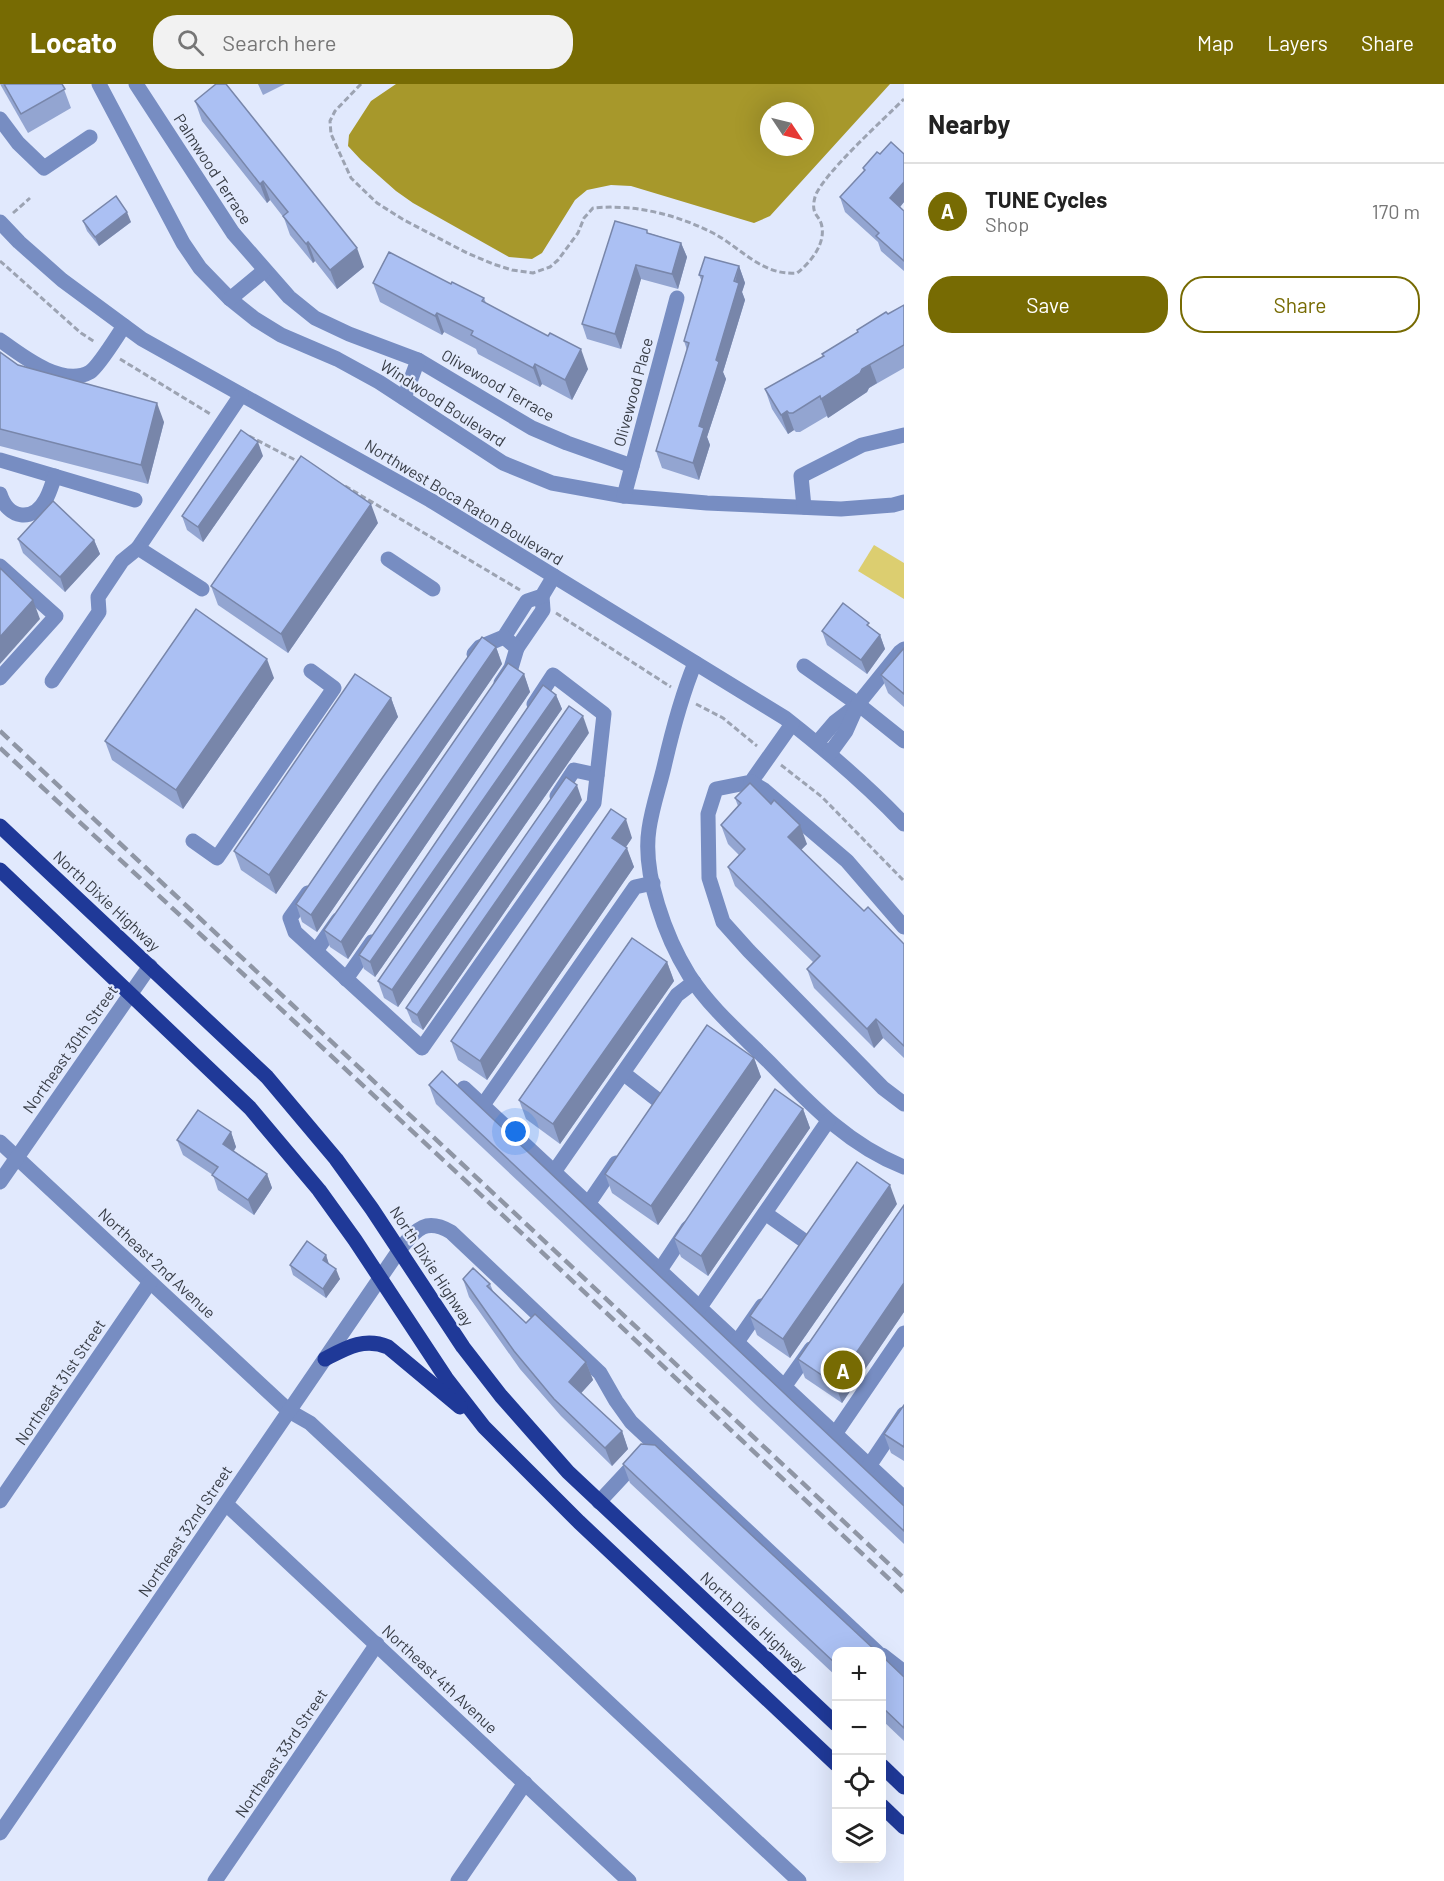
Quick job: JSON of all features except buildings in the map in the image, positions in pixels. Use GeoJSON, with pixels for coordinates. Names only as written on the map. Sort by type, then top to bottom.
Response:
{"type":"FeatureCollection","features":[{"type":"Feature","properties":{"kind":"main road","name":"North Dixie Highway"},"geometry":{"type":"LineString","coordinates":[[0,826],[267,1077],[336,1159],[400,1249],[463,1347],[501,1396],[568,1472],[832,1719]]}},
{"type":"Feature","properties":{"kind":"main road"},"geometry":{"type":"LineString","coordinates":[[0,870],[250,1108],[319,1190],[381,1277],[446,1378],[484,1427]]}},
{"type":"Feature","properties":{"kind":"main road"},"geometry":{"type":"LineString","coordinates":[[325,1359],[348,1346],[366,1342],[388,1347],[484,1427],[579,1522],[832,1759]]}},
{"type":"Feature","properties":{"kind":"main road"},"geometry":{"type":"LineString","coordinates":[[886,1770],[904,1787]]}},
{"type":"Feature","properties":{"kind":"main road"},"geometry":{"type":"LineString","coordinates":[[885,1809],[904,1827]]}},
{"type":"Feature","properties":{"kind":"street","name":"Palmwood Terrace"},"geometry":{"type":"LineString","coordinates":[[136,84],[233,232],[264,271],[289,297],[315,318],[349,334],[418,360]]}},
{"type":"Feature","properties":{"kind":"street","name":"Windwood Boulevard"},"geometry":{"type":"LineString","coordinates":[[103,85],[183,243],[205,274],[230,299],[255,319],[281,335],[337,359],[404,398],[503,463],[552,483],[624,496],[841,509],[904,502]]}},
{"type":"Feature","properties":{"kind":"street"},"geometry":{"type":"LineString","coordinates":[[0,119],[18,143],[44,168],[90,137]]}},
{"type":"Feature","properties":{"kind":"street","name":"Northwest Boca Raton Boulevard"},"geometry":{"type":"LineString","coordinates":[[1,222],[19,242],[62,280],[142,339],[430,500],[792,724],[830,753],[882,800],[904,824]]}},
{"type":"Feature","properties":{"kind":"street"},"geometry":{"type":"LineString","coordinates":[[230,299],[264,271]]}},
{"type":"Feature","properties":{"kind":"street","name":"Olivewood Place"},"geometry":{"type":"LineString","coordinates":[[624,496],[677,298]]}},
{"type":"Feature","properties":{"kind":"street"},"geometry":{"type":"LineString","coordinates":[[0,340],[40,368],[68,375],[82,375],[92,370],[124,326]]}},
{"type":"Feature","properties":{"kind":"street","name":"Olivewood Terrace"},"geometry":{"type":"LineString","coordinates":[[404,398],[418,360],[531,428],[632,466]]}},
{"type":"Feature","properties":{"kind":"street"},"geometry":{"type":"LineString","coordinates":[[52,681],[99,612],[98,597],[122,561],[138,548],[241,395]]}},
{"type":"Feature","properties":{"kind":"street"},"geometry":{"type":"LineString","coordinates":[[804,507],[801,476],[862,445],[904,435]]}},
{"type":"Feature","properties":{"kind":"street"},"geometry":{"type":"LineString","coordinates":[[0,460],[135,500]]}},
{"type":"Feature","properties":{"kind":"street"},"geometry":{"type":"LineString","coordinates":[[0,494],[3,505],[12,513],[26,515],[36,511],[46,500],[55,476]]}},
{"type":"Feature","properties":{"kind":"street"},"geometry":{"type":"LineString","coordinates":[[138,548],[202,589]]}},
{"type":"Feature","properties":{"kind":"street"},"geometry":{"type":"LineString","coordinates":[[388,560],[433,589]]}},
{"type":"Feature","properties":{"kind":"street"},"geometry":{"type":"LineString","coordinates":[[0,566],[56,616],[0,678]]}},
{"type":"Feature","properties":{"kind":"street"},"geometry":{"type":"LineString","coordinates":[[539,600],[554,576]]}},
{"type":"Feature","properties":{"kind":"street"},"geometry":{"type":"LineString","coordinates":[[466,666],[480,646],[504,637],[527,601],[539,600]]}},
{"type":"Feature","properties":{"kind":"street"},"geometry":{"type":"LineString","coordinates":[[491,697],[512,668],[518,648],[543,610],[539,600]]}},
{"type":"Feature","properties":{"kind":"street"},"geometry":{"type":"LineString","coordinates":[[504,637],[518,648]]}},
{"type":"Feature","properties":{"kind":"street"},"geometry":{"type":"LineString","coordinates":[[817,743],[835,722],[858,704],[904,649]]}},
{"type":"Feature","properties":{"kind":"street"},"geometry":{"type":"LineString","coordinates":[[695,663],[683,695],[649,831],[648,853],[653,883],[660,914],[672,945],[694,982],[785,1087],[866,1155],[904,1167]]}},
{"type":"Feature","properties":{"kind":"street"},"geometry":{"type":"LineString","coordinates":[[804,666],[858,704],[904,741]]}},
{"type":"Feature","properties":{"kind":"street"},"geometry":{"type":"LineString","coordinates":[[193,841],[217,858],[334,688],[311,671]]}},
{"type":"Feature","properties":{"kind":"street"},"geometry":{"type":"LineString","coordinates":[[317,879],[290,918],[295,932],[346,979],[374,996],[401,1021],[422,1048],[594,803],[604,714],[579,702],[553,675],[527,714]]}},
{"type":"Feature","properties":{"kind":"street"},"geometry":{"type":"LineString","coordinates":[[830,753],[846,731],[858,704]]}},
{"type":"Feature","properties":{"kind":"street"},"geometry":{"type":"LineString","coordinates":[[751,782],[792,724]]}},
{"type":"Feature","properties":{"kind":"street"},"geometry":{"type":"LineString","coordinates":[[547,810],[574,770],[597,776]]}},
{"type":"Feature","properties":{"kind":"street"},"geometry":{"type":"LineString","coordinates":[[904,927],[847,861],[764,790],[751,782],[716,789],[708,814],[709,878],[723,922],[883,1088],[904,1104]]}},
{"type":"Feature","properties":{"kind":"street"},"geometry":{"type":"LineString","coordinates":[[483,1105],[635,887],[653,883]]}},
{"type":"Feature","properties":{"kind":"street"},"geometry":{"type":"LineString","coordinates":[[316,951],[343,912]]}},
{"type":"Feature","properties":{"kind":"street"},"geometry":{"type":"LineString","coordinates":[[346,979],[380,930]]}},
{"type":"Feature","properties":{"kind":"street","name":"Northeast 30th Street"},"geometry":{"type":"LineString","coordinates":[[0,1182],[150,966]]}},
{"type":"Feature","properties":{"kind":"street"},"geometry":{"type":"LineString","coordinates":[[554,1172],[677,995],[694,982]]}},
{"type":"Feature","properties":{"kind":"street"},"geometry":{"type":"LineString","coordinates":[[710,1027],[724,1017]]}},
{"type":"Feature","properties":{"kind":"street"},"geometry":{"type":"LineString","coordinates":[[623,1073],[659,1101]]}},
{"type":"Feature","properties":{"kind":"street"},"geometry":{"type":"LineString","coordinates":[[464,1088],[904,1498]]}},
{"type":"Feature","properties":{"kind":"street"},"geometry":{"type":"LineString","coordinates":[[699,1307],[828,1121]]}},
{"type":"Feature","properties":{"kind":"street","name":"Northeast 2nd Avenue"},"geometry":{"type":"LineString","coordinates":[[0,1142],[289,1411],[310,1423],[799,1881]]}},
{"type":"Feature","properties":{"kind":"street"},"geometry":{"type":"LineString","coordinates":[[588,1204],[627,1148]]}},
{"type":"Feature","properties":{"kind":"street"},"geometry":{"type":"LineString","coordinates":[[660,1270],[700,1211]]}},
{"type":"Feature","properties":{"kind":"street"},"geometry":{"type":"LineString","coordinates":[[765,1213],[806,1242]]}},
{"type":"Feature","properties":{"kind":"street","name":"Northeast 32nd Street"},"geometry":{"type":"LineString","coordinates":[[0,1833],[400,1249],[414,1233],[429,1224],[451,1232],[600,1373],[631,1422],[654,1442]]}},
{"type":"Feature","properties":{"kind":"street","name":"Northeast 31st Street"},"geometry":{"type":"LineString","coordinates":[[0,1501],[150,1282]]}},
{"type":"Feature","properties":{"kind":"street"},"geometry":{"type":"LineString","coordinates":[[737,1342],[768,1297]]}},
{"type":"Feature","properties":{"kind":"street"},"geometry":{"type":"LineString","coordinates":[[835,1434],[904,1333]]}},
{"type":"Feature","properties":{"kind":"street"},"geometry":{"type":"LineString","coordinates":[[784,1387],[818,1338]]}},
{"type":"Feature","properties":{"kind":"street"},"geometry":{"type":"LineString","coordinates":[[869,1466],[904,1414]]}},
{"type":"Feature","properties":{"kind":"street"},"geometry":{"type":"LineString","coordinates":[[599,1502],[654,1442],[873,1647]]}},
{"type":"Feature","properties":{"kind":"street","name":"Northeast 4th Avenue"},"geometry":{"type":"LineString","coordinates":[[226,1504],[629,1881]]}},
{"type":"Feature","properties":{"kind":"street","name":"Northeast 33rd Street"},"geometry":{"type":"LineString","coordinates":[[215,1881],[377,1644]]}},
{"type":"Feature","properties":{"kind":"street"},"geometry":{"type":"LineString","coordinates":[[886,1658],[904,1672]]}},
{"type":"Feature","properties":{"kind":"street"},"geometry":{"type":"LineString","coordinates":[[458,1881],[525,1783]]}},
{"type":"Feature","properties":{"kind":"path"},"geometry":{"type":"LineString","coordinates":[[361,84],[335,111],[330,121],[331,134],[351,178],[376,203],[467,253],[512,270],[533,273],[550,267],[558,260],[578,233],[584,218],[593,208],[623,206],[681,219],[729,242],[752,260],[774,272],[797,273],[813,258],[822,234],[822,225],[813,208],[817,193],[842,162],[904,99]]}},
{"type":"Feature","properties":{"kind":"path"},"geometry":{"type":"LineString","coordinates":[[1,222],[30,198]]}},
{"type":"Feature","properties":{"kind":"path"},"geometry":{"type":"LineString","coordinates":[[0,261],[81,333],[166,389],[302,464]]}},
{"type":"Feature","properties":{"kind":"path"},"geometry":{"type":"LineString","coordinates":[[342,485],[539,600],[700,707],[723,718],[822,797],[904,881]]}},
{"type":"Feature","properties":{"kind":"shaded area"},"geometry":{"type":"Polygon","coordinates":[[[396,84],[890,84],[770,216],[754,223],[631,186],[611,185],[587,190],[575,200],[542,253],[532,259],[509,257],[413,203],[361,160],[348,146],[349,135],[371,101],[396,84]]]}},
{"type":"Feature","properties":{"kind":"shaded area"},"geometry":{"type":"Polygon","coordinates":[[[874,545],[904,563],[904,599],[858,571],[874,545]]]}},
{"type":"Feature","properties":{"kind":"railway"},"geometry":{"type":"LineString","coordinates":[[0,731],[904,1578]]}},
{"type":"Feature","properties":{"kind":"railway"},"geometry":{"type":"LineString","coordinates":[[0,748],[496,1209],[904,1593]]}},
{"type":"Feature","properties":{"kind":"place","name":"TUNE Cycles"},"geometry":{"type":"Point","coordinates":[843,1370]}}]}
